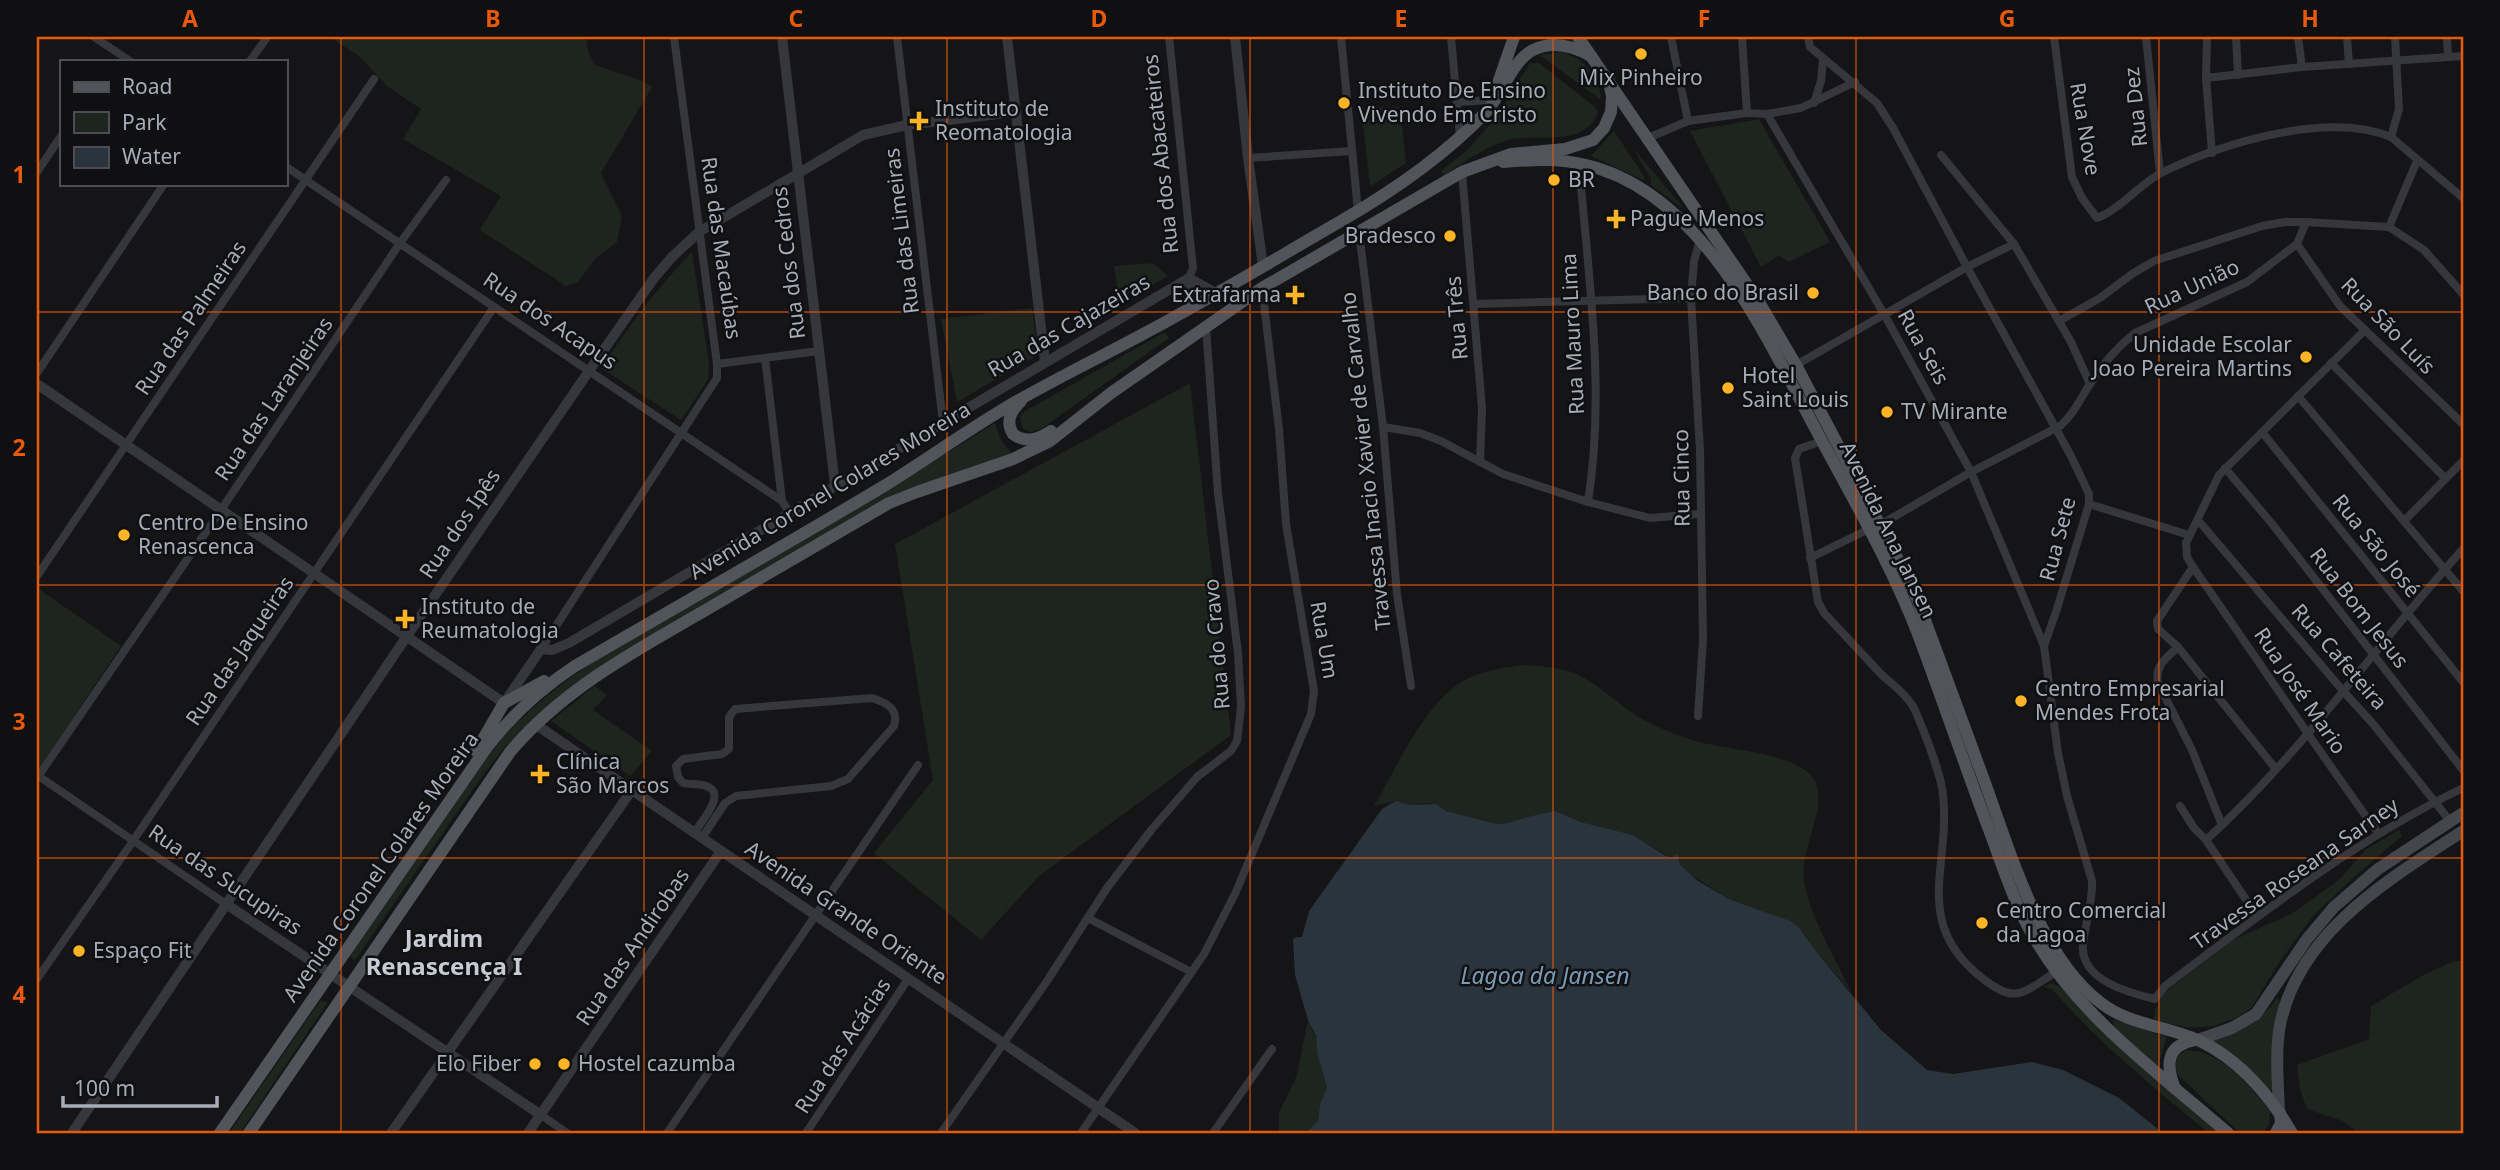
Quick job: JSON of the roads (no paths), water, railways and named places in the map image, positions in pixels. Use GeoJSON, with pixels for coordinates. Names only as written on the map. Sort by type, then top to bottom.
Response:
{"type":"FeatureCollection","features":[{"type":"Feature","properties":{"kind":"main road"},"geometry":{"type":"LineString","coordinates":[[1460,137],[1489,100],[1508,58],[1514,37]]}},
{"type":"Feature","properties":{"kind":"main road","name":"Avenida Ana Jansen"},"geometry":{"type":"LineString","coordinates":[[1578,37],[1753,292],[1796,365],[1874,527],[2023,917],[2056,972],[2096,1017],[2228,1133]]}},
{"type":"Feature","properties":{"kind":"main road","name":"Avenida Coronel Colares Moreira"},"geometry":{"type":"LineString","coordinates":[[220,1133],[470,771],[497,734],[546,686],[575,666],[882,487],[985,420],[1191,308],[1410,178],[1460,137],[1493,103],[1517,63],[1529,52],[1541,47],[1560,45],[1591,56]]}},
{"type":"Feature","properties":{"kind":"main road","name":"Avenida Coronel Colares Moreira"},"geometry":{"type":"LineString","coordinates":[[249,1133],[510,752],[535,724],[577,690],[626,656],[889,503],[1037,449],[1060,435],[1111,393],[1262,288],[1462,172],[1511,153],[1565,149],[1592,140],[1604,128],[1611,112],[1609,82]]}},
{"type":"Feature","properties":{"kind":"main road","name":"Avenida Ana Jansen"},"geometry":{"type":"LineString","coordinates":[[1475,166],[1539,160],[1579,163],[1604,170],[1628,181],[1661,203],[1700,240],[1759,322],[1822,441],[1918,600],[2020,878],[2048,938],[2082,986],[2101,1004],[2125,1017],[2197,1040],[2244,1072],[2280,1112],[2292,1133]]}},
{"type":"Feature","properties":{"kind":"main road"},"geometry":{"type":"LineString","coordinates":[[1030,394],[1015,407],[1009,419],[1012,432],[1023,440],[1041,437],[1111,393]]}},
{"type":"Feature","properties":{"kind":"main road"},"geometry":{"type":"LineString","coordinates":[[470,771],[477,748],[504,703],[575,666]]}},
{"type":"Feature","properties":{"kind":"main road"},"geometry":{"type":"LineString","coordinates":[[2174,1087],[2169,1069],[2171,1055],[2181,1044],[2232,1028],[2256,1014],[2307,939],[2334,907],[2378,869],[2463,813]]}},
{"type":"Feature","properties":{"kind":"main road"},"geometry":{"type":"LineString","coordinates":[[2435,831],[2445,843]]}},
{"type":"Feature","properties":{"kind":"main road"},"geometry":{"type":"LineString","coordinates":[[2276,1133],[2281,1123],[2277,1046],[2280,1023],[2290,995],[2307,962],[2337,925],[2371,893],[2463,831]]}},
{"type":"Feature","properties":{"kind":"street"},"geometry":{"type":"LineString","coordinates":[[94,37],[115,57]]}},
{"type":"Feature","properties":{"kind":"street","name":"Rua das Macaúbas"},"geometry":{"type":"LineString","coordinates":[[674,37],[717,364],[819,351]]}},
{"type":"Feature","properties":{"kind":"street","name":"Rua dos Cedros"},"geometry":{"type":"LineString","coordinates":[[782,37],[835,485]]}},
{"type":"Feature","properties":{"kind":"street","name":"Rua das Limeiras"},"geometry":{"type":"LineString","coordinates":[[897,37],[943,422]]}},
{"type":"Feature","properties":{"kind":"street"},"geometry":{"type":"LineString","coordinates":[[1007,37],[1045,362]]}},
{"type":"Feature","properties":{"kind":"street","name":"Rua dos Abacateiros"},"geometry":{"type":"LineString","coordinates":[[1169,37],[1193,268],[1189,278],[1191,308]]}},
{"type":"Feature","properties":{"kind":"street"},"geometry":{"type":"LineString","coordinates":[[1235,37],[1263,266]]}},
{"type":"Feature","properties":{"kind":"street"},"geometry":{"type":"LineString","coordinates":[[1341,37],[1358,211]]}},
{"type":"Feature","properties":{"kind":"street"},"geometry":{"type":"LineString","coordinates":[[1451,37],[1460,137]]}},
{"type":"Feature","properties":{"kind":"street"},"geometry":{"type":"LineString","coordinates":[[1671,37],[1688,121]]}},
{"type":"Feature","properties":{"kind":"street"},"geometry":{"type":"LineString","coordinates":[[1742,37],[1747,113]]}},
{"type":"Feature","properties":{"kind":"street","name":"Rua Sete"},"geometry":{"type":"LineString","coordinates":[[1808,37],[1810,47],[1877,103],[1893,128],[2087,489],[2088,504],[2044,646],[2065,786],[2092,881],[2093,892],[2082,949],[2089,966],[2111,986],[2155,999]]}},
{"type":"Feature","properties":{"kind":"street","name":"Rua Nove"},"geometry":{"type":"LineString","coordinates":[[2054,37],[2072,177],[2092,213],[2096,218],[2101,216],[2160,173]]}},
{"type":"Feature","properties":{"kind":"street","name":"Rua Dez"},"geometry":{"type":"LineString","coordinates":[[2146,37],[2160,173]]}},
{"type":"Feature","properties":{"kind":"street"},"geometry":{"type":"LineString","coordinates":[[2207,37],[2206,78],[2212,152]]}},
{"type":"Feature","properties":{"kind":"street"},"geometry":{"type":"LineString","coordinates":[[2236,37],[2238,75]]}},
{"type":"Feature","properties":{"kind":"street"},"geometry":{"type":"LineString","coordinates":[[2298,37],[2302,67]]}},
{"type":"Feature","properties":{"kind":"street"},"geometry":{"type":"LineString","coordinates":[[2347,37],[2349,64]]}},
{"type":"Feature","properties":{"kind":"street"},"geometry":{"type":"LineString","coordinates":[[2391,137],[2399,109],[2395,37]]}},
{"type":"Feature","properties":{"kind":"street"},"geometry":{"type":"LineString","coordinates":[[2447,37],[2448,57]]}},
{"type":"Feature","properties":{"kind":"street"},"geometry":{"type":"LineString","coordinates":[[251,60],[266,39]]}},
{"type":"Feature","properties":{"kind":"street"},"geometry":{"type":"LineString","coordinates":[[2206,78],[2302,67],[2463,56]]}},
{"type":"Feature","properties":{"kind":"street"},"geometry":{"type":"LineString","coordinates":[[1814,103],[1821,81],[1823,58]]}},
{"type":"Feature","properties":{"kind":"street","name":"Rua das Palmeiras"},"geometry":{"type":"LineString","coordinates":[[37,576],[374,79]]}},
{"type":"Feature","properties":{"kind":"street"},"geometry":{"type":"LineString","coordinates":[[1648,138],[1688,121],[1747,113],[1767,114],[1814,103],[1855,82]]}},
{"type":"Feature","properties":{"kind":"street"},"geometry":{"type":"LineString","coordinates":[[1458,102],[1489,100]]}},
{"type":"Feature","properties":{"kind":"street","name":"Rua dos Ipês"},"geometry":{"type":"LineString","coordinates":[[72,1133],[589,370],[672,257],[699,232],[863,135],[907,125],[1015,112]]}},
{"type":"Feature","properties":{"kind":"street","name":"Rua Seis"},"geometry":{"type":"LineString","coordinates":[[1767,114],[1884,314],[1971,472],[2044,646]]}},
{"type":"Feature","properties":{"kind":"street"},"geometry":{"type":"LineString","coordinates":[[2160,173],[2212,152],[2262,138],[2329,128],[2379,132],[2391,137],[2463,198]]}},
{"type":"Feature","properties":{"kind":"street"},"geometry":{"type":"LineString","coordinates":[[37,172],[60,138]]}},
{"type":"Feature","properties":{"kind":"street"},"geometry":{"type":"LineString","coordinates":[[1248,158],[1352,150]]}},
{"type":"Feature","properties":{"kind":"street"},"geometry":{"type":"LineString","coordinates":[[1941,155],[2014,244],[2059,321],[2090,384]]}},
{"type":"Feature","properties":{"kind":"street"},"geometry":{"type":"LineString","coordinates":[[2389,227],[2417,161]]}},
{"type":"Feature","properties":{"kind":"street","name":"Rua Mauro Lima"},"geometry":{"type":"LineString","coordinates":[[1579,163],[1596,385],[1595,448],[1588,502]]}},
{"type":"Feature","properties":{"kind":"street","name":"Rua dos Acapus"},"geometry":{"type":"LineString","coordinates":[[287,167],[782,501],[789,512]]}},
{"type":"Feature","properties":{"kind":"street","name":"Rua Três"},"geometry":{"type":"LineString","coordinates":[[1462,172],[1482,415],[1480,462]]}},
{"type":"Feature","properties":{"kind":"street","name":"Rua das Laranjeiras"},"geometry":{"type":"LineString","coordinates":[[37,776],[221,510],[400,243],[446,180]]}},
{"type":"Feature","properties":{"kind":"street"},"geometry":{"type":"LineString","coordinates":[[37,373],[163,186]]}},
{"type":"Feature","properties":{"kind":"street"},"geometry":{"type":"LineString","coordinates":[[2059,321],[2100,298],[2154,261],[2262,226],[2285,222],[2389,227],[2424,250],[2463,293]]}},
{"type":"Feature","properties":{"kind":"street"},"geometry":{"type":"LineString","coordinates":[[2297,244],[2306,222]]}},
{"type":"Feature","properties":{"kind":"street","name":"Travessa Inacio Xavier de Carvalho"},"geometry":{"type":"LineString","coordinates":[[1359,232],[1383,427],[1397,594],[1411,686]]}},
{"type":"Feature","properties":{"kind":"street","name":"Rua Cinco"},"geometry":{"type":"LineString","coordinates":[[1698,716],[1703,640],[1700,450],[1691,298],[1694,261],[1700,240]]}},
{"type":"Feature","properties":{"kind":"street"},"geometry":{"type":"LineString","coordinates":[[1796,365],[1966,268],[2014,244]]}},
{"type":"Feature","properties":{"kind":"street","name":"Rua São Luís"},"geometry":{"type":"LineString","coordinates":[[2297,244],[2335,300],[2463,424]]}},
{"type":"Feature","properties":{"kind":"street","name":"Rua União"},"geometry":{"type":"LineString","coordinates":[[2056,429],[2071,416],[2090,384],[2115,351],[2136,333],[2240,286],[2297,244]]}},
{"type":"Feature","properties":{"kind":"street"},"geometry":{"type":"LineString","coordinates":[[1189,278],[1216,293]]}},
{"type":"Feature","properties":{"kind":"street","name":"Rua das Cajazeiras"},"geometry":{"type":"LineString","coordinates":[[541,649],[552,650],[569,643],[1189,278]]}},
{"type":"Feature","properties":{"kind":"street","name":"Rua Um"},"geometry":{"type":"LineString","coordinates":[[1081,1133],[1204,954],[1235,894],[1307,725],[1313,701],[1286,524],[1279,429],[1262,288]]}},
{"type":"Feature","properties":{"kind":"street"},"geometry":{"type":"LineString","coordinates":[[1474,304],[1691,298]]}},
{"type":"Feature","properties":{"kind":"street","name":"Rua das Jaqueiras"},"geometry":{"type":"LineString","coordinates":[[37,979],[494,307]]}},
{"type":"Feature","properties":{"kind":"street","name":"Rua do Cravo"},"geometry":{"type":"LineString","coordinates":[[941,1133],[1047,981],[1107,888],[1152,829],[1197,777],[1231,751],[1237,741],[1240,730],[1238,653],[1219,493],[1206,327]]}},
{"type":"Feature","properties":{"kind":"street"},"geometry":{"type":"LineString","coordinates":[[2275,768],[2178,647],[2157,627],[2157,621],[2193,567],[2186,553],[2186,543],[2213,486],[2225,468],[2365,330]]}},
{"type":"Feature","properties":{"kind":"street"},"geometry":{"type":"LineString","coordinates":[[765,358],[782,501]]}},
{"type":"Feature","properties":{"kind":"street"},"geometry":{"type":"LineString","coordinates":[[2330,363],[2445,478]]}},
{"type":"Feature","properties":{"kind":"street"},"geometry":{"type":"LineString","coordinates":[[37,384],[504,703],[713,387],[717,378],[717,364]]}},
{"type":"Feature","properties":{"kind":"street"},"geometry":{"type":"LineString","coordinates":[[2298,396],[2463,591]]}},
{"type":"Feature","properties":{"kind":"street"},"geometry":{"type":"LineString","coordinates":[[1383,427],[1420,433],[1519,480],[1588,502],[1650,517],[1700,514]]}},
{"type":"Feature","properties":{"kind":"street"},"geometry":{"type":"LineString","coordinates":[[1810,558],[1874,527],[1971,472],[2056,429]]}},
{"type":"Feature","properties":{"kind":"street","name":"Rua São José"},"geometry":{"type":"LineString","coordinates":[[2262,432],[2463,682]]}},
{"type":"Feature","properties":{"kind":"street"},"geometry":{"type":"LineString","coordinates":[[1822,441],[1795,453],[1818,602],[1824,613],[1912,703],[1943,792],[1938,900],[1947,934],[1968,967],[2006,994],[2016,994],[2031,988],[2056,972]]}},
{"type":"Feature","properties":{"kind":"street"},"geometry":{"type":"LineString","coordinates":[[2404,521],[2463,461]]}},
{"type":"Feature","properties":{"kind":"street","name":"Rua Bom Jesus"},"geometry":{"type":"LineString","coordinates":[[2225,468],[2273,525],[2463,770]]}},
{"type":"Feature","properties":{"kind":"street"},"geometry":{"type":"LineString","coordinates":[[2088,504],[2189,535]]}},
{"type":"Feature","properties":{"kind":"street","name":"Rua Cafeteira"},"geometry":{"type":"LineString","coordinates":[[2198,520],[2374,724],[2450,821]]}},
{"type":"Feature","properties":{"kind":"street"},"geometry":{"type":"LineString","coordinates":[[2206,840],[2307,735],[2463,549]]}},
{"type":"Feature","properties":{"kind":"street","name":"Rua José Mario"},"geometry":{"type":"LineString","coordinates":[[2193,567],[2378,834]]}},
{"type":"Feature","properties":{"kind":"street"},"geometry":{"type":"LineString","coordinates":[[2178,647],[2158,667],[2158,683],[2192,750],[2222,825]]}},
{"type":"Feature","properties":{"kind":"street"},"geometry":{"type":"LineString","coordinates":[[872,698],[885,702],[894,710],[894,726],[844,782],[831,786],[736,796],[725,803],[698,835],[715,796],[706,786],[683,783],[678,777],[676,766],[683,759],[722,754],[729,750],[729,718],[735,709],[872,698]]}},
{"type":"Feature","properties":{"kind":"street","name":"Avenida Grande Oriente"},"geometry":{"type":"LineString","coordinates":[[535,724],[1135,1133]]}},
{"type":"Feature","properties":{"kind":"street"},"geometry":{"type":"LineString","coordinates":[[667,1133],[918,765]]}},
{"type":"Feature","properties":{"kind":"street","name":"Rua das Sucupiras"},"geometry":{"type":"LineString","coordinates":[[37,776],[567,1133]]}},
{"type":"Feature","properties":{"kind":"street","name":"Travessa Roseana Sarney"},"geometry":{"type":"LineString","coordinates":[[2155,999],[2165,986],[2258,916],[2378,834],[2463,788]]}},
{"type":"Feature","properties":{"kind":"street"},"geometry":{"type":"LineString","coordinates":[[391,1133],[632,790]]}},
{"type":"Feature","properties":{"kind":"street"},"geometry":{"type":"LineString","coordinates":[[2180,806],[2258,916]]}},
{"type":"Feature","properties":{"kind":"street","name":"Rua das Andirobas"},"geometry":{"type":"LineString","coordinates":[[528,1133],[721,851]]}},
{"type":"Feature","properties":{"kind":"street"},"geometry":{"type":"LineString","coordinates":[[1087,918],[1191,972]]}},
{"type":"Feature","properties":{"kind":"street","name":"Rua das Acácias"},"geometry":{"type":"LineString","coordinates":[[806,1133],[908,979]]}},
{"type":"Feature","properties":{"kind":"street"},"geometry":{"type":"LineString","coordinates":[[1213,1133],[1272,1049]]}},
{"type":"Feature","properties":{"kind":"water","name":"Lagoa da Jansen"},"geometry":{"type":"Polygon","coordinates":[[[1396,801],[1410,805],[1436,804],[1446,811],[1497,824],[1555,811],[1581,822],[1633,835],[1666,856],[1678,854],[1680,865],[1698,881],[1731,900],[1791,921],[1881,1030],[1927,1070],[1953,1074],[2032,1062],[2063,1070],[2119,1098],[2163,1133],[1306,1133],[1318,1121],[1320,1104],[1327,1088],[1318,1056],[1316,1036],[1308,1020],[1295,975],[1293,939],[1302,937],[1309,911],[1382,809],[1396,801]]]}},
{"type":"Feature","properties":{"kind":"place","name":"Mix Pinheiro"},"geometry":{"type":"Point","coordinates":[1641,54]}},
{"type":"Feature","properties":{"kind":"place","name":"Instituto De Ensino Vivendo Em Cristo"},"geometry":{"type":"Point","coordinates":[1344,103]}},
{"type":"Feature","properties":{"kind":"place","name":"Instituto de Reomatologia"},"geometry":{"type":"Point","coordinates":[919,121]}},
{"type":"Feature","properties":{"kind":"place","name":"BR"},"geometry":{"type":"Point","coordinates":[1554,180]}},
{"type":"Feature","properties":{"kind":"place","name":"Pague Menos"},"geometry":{"type":"Point","coordinates":[1616,219]}},
{"type":"Feature","properties":{"kind":"place","name":"Bradesco"},"geometry":{"type":"Point","coordinates":[1450,236]}},
{"type":"Feature","properties":{"kind":"place","name":"Banco do Brasil"},"geometry":{"type":"Point","coordinates":[1813,293]}},
{"type":"Feature","properties":{"kind":"place","name":"Extrafarma"},"geometry":{"type":"Point","coordinates":[1295,295]}},
{"type":"Feature","properties":{"kind":"place","name":"Unidade Escolar Joao Pereira Martins"},"geometry":{"type":"Point","coordinates":[2306,357]}},
{"type":"Feature","properties":{"kind":"place","name":"Hotel Saint Louis"},"geometry":{"type":"Point","coordinates":[1728,388]}},
{"type":"Feature","properties":{"kind":"place","name":"TV Mirante"},"geometry":{"type":"Point","coordinates":[1887,412]}},
{"type":"Feature","properties":{"kind":"place","name":"Centro De Ensino Renascenca"},"geometry":{"type":"Point","coordinates":[124,535]}},
{"type":"Feature","properties":{"kind":"place","name":"Instituto de Reumatologia"},"geometry":{"type":"Point","coordinates":[405,619]}},
{"type":"Feature","properties":{"kind":"place","name":"Centro Empresarial Mendes Frota"},"geometry":{"type":"Point","coordinates":[2021,701]}},
{"type":"Feature","properties":{"kind":"place","name":"Clínica São Marcos"},"geometry":{"type":"Point","coordinates":[540,774]}},
{"type":"Feature","properties":{"kind":"place","name":"Centro Comercial da Lagoa"},"geometry":{"type":"Point","coordinates":[1982,923]}},
{"type":"Feature","properties":{"kind":"place","name":"Espaço Fit"},"geometry":{"type":"Point","coordinates":[79,951]}},
{"type":"Feature","properties":{"kind":"place","name":"Elo Fiber"},"geometry":{"type":"Point","coordinates":[535,1064]}},
{"type":"Feature","properties":{"kind":"place","name":"Hostel cazumba"},"geometry":{"type":"Point","coordinates":[564,1064]}},
{"type":"Feature","properties":{"kind":"district","name":"Jardim Renascença I"},"geometry":{"type":"Point","coordinates":[444,953]}}]}
